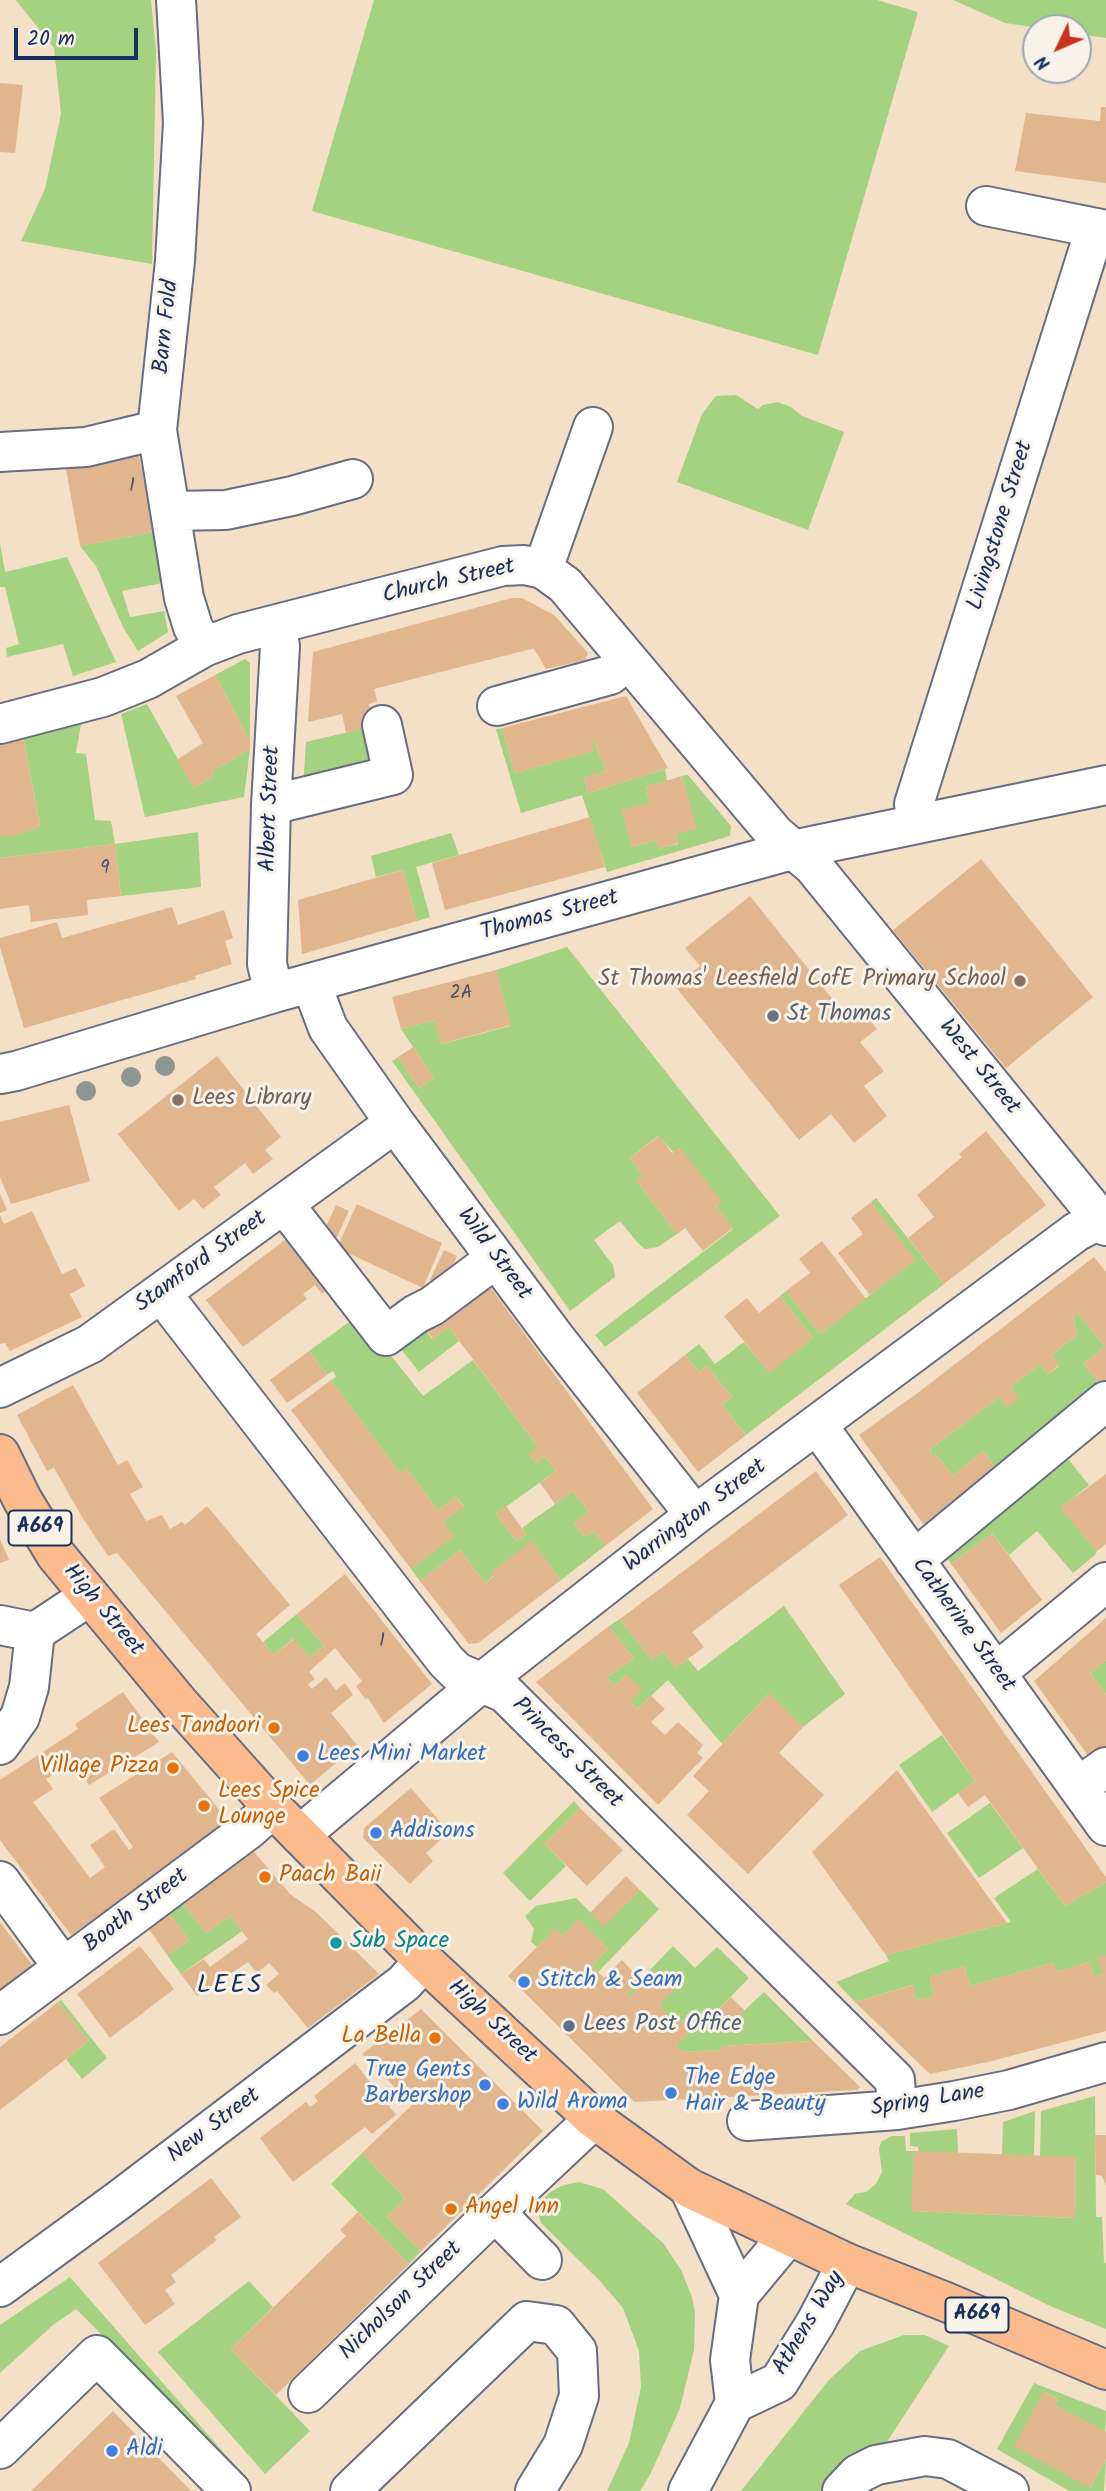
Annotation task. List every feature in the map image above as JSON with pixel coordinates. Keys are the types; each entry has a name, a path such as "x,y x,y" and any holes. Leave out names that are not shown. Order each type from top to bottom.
{"main road":[{"name":"High Street","path":"0,1454 22,1499 56,1555 88,1597 273,1808 424,1961 594,2119 689,2188 847,2263 1106,2370"}],"street":[{"name":"Barn Fold","path":"176,0 183,122 175,261 157,430 185,603 204,648"},
{"path":"986,206 1100,230"},
{"name":"Livingstone Street","path":"918,823 914,804 1100,230"},
{"path":"543,569 593,427"},
{"path":"0,452 86,447 157,430"},
{"path":"170,511 226,510 292,496 353,478"},
{"name":"Church Street","path":"0,724 103,697 148,679 204,648 238,634 503,566 523,565 543,569 565,585 766,825 792,850"},
{"name":"Albert Street","path":"274,993 267,964 271,805 280,646 275,625"},
{"path":"496,706 610,675 627,660"},
{"path":"271,805 393,775 383,725"},
{"name":"Thomas Street","path":"0,1074 16,1072 274,993 792,850 1106,785"},
{"name":"West Street","path":"792,850 813,866 1104,1220"},
{"name":"Wild Street","path":"311,983 328,1028 395,1123 495,1259 695,1515"},
{"name":"Stamford Street","path":"0,1388 90,1344 395,1123"},
{"path":"284,1205 386,1336 495,1259"},
{"name":"Warrington Street","path":"300,1835 481,1683 695,1515 1076,1232 1104,1220"},
{"name":"Princess Street","path":"162,1294 446,1661 457,1672 505,1693 895,2080 897,2110"},
{"path":"914,1560 1106,1401"},
{"name":"Catherine Street","path":"818,1426 996,1673 1092,1777 1106,1826"},
{"path":"996,1673 1106,1582"},
{"path":"0,1745 20,1717 29,1687 17,1628 88,1597"},
{"name":"Booth Street","path":"0,2015 248,1830 273,1808"},
{"path":"0,1881 63,1967"},
{"name":"New Street","path":"0,2287 404,1983 424,1961"},
{"name":"Spring Lane","path":"747,2121 897,2110 1009,2090 1106,2062"},
{"name":"Nicholson Street","path":"308,2393 594,2119"},
{"path":"689,2188 739,2295"},
{"path":"495,2212 542,2260"},
{"path":"688,2491 735,2403 730,2360 739,2295 788,2236"},
{"name":"Athens Way","path":"735,2403 779,2382 816,2322 847,2263"},
{"path":"350,2491 527,2321 556,2325 577,2351 578,2363 579,2396 563,2445 535,2491"},
{"path":"0,2449 97,2356 231,2491"},
{"path":"842,2491 858,2474 876,2465 925,2456 948,2459 1009,2491"}],"green space":[{"path":"16,0 151,0 156,50 152,264 21,241 45,189 61,114 54,48"},
{"path":"374,0 877,0 918,12 818,355 312,211"},
{"path":"953,0 1106,0 1106,38 1092,36 1092,14 1022,14 1022,26 1005,23"},
{"path":"736,395 758,409 763,405 778,402 791,407 802,416 844,432 808,530 677,482 702,414 716,396"},
{"path":"154,532 162,583 122,591 130,617 164,611 168,632 138,651 123,627 96,566 80,546"},
{"path":"0,543 5,572 67,557 116,662 73,676 63,644 7,657 6,648 19,644 5,587 0,587"},
{"path":"245,659 250,663 250,741 215,675"},
{"path":"147,704 194,788 214,776 211,772 250,749 244,797 145,817 121,714"},
{"path":"81,724 76,753 86,754 95,820 111,821 115,844 0,858 0,836 14,836 40,826 23,737"},
{"path":"374,726 384,769 303,788 306,742"},
{"path":"502,728 515,773 593,751 593,739 606,771 584,778 588,793 665,769 667,781 646,787 650,803 622,811 632,847 656,840 659,848 678,844 676,834 696,828 682,776 688,775 731,826 730,836 607,872 582,795 521,813 496,729"},
{"path":"198,832 201,887 121,896 115,844"},
{"path":"451,833 459,855 416,867 430,917 417,921 403,870 376,877 371,856"},
{"path":"567,947 780,1216 605,1347 595,1335 733,1229 716,1206 721,1202 658,1136 630,1158 643,1175 636,1180 677,1234 658,1247 645,1249 620,1221 594,1240 613,1265 615,1277 570,1311 392,1061 398,1057 419,1088 434,1078 401,1029 435,1020 442,1044 510,1026 496,970"},
{"path":"876,1198 944,1284 746,1435 722,1405 732,1397 707,1366 699,1372 685,1355 699,1344 715,1364 744,1342 769,1372 813,1338 780,1296 786,1291 820,1334 915,1260 871,1202"},
{"path":"1078,1313 1105,1347 1083,1364 1104,1388 1001,1474 983,1451 953,1476 929,1450 999,1397 1007,1407 1011,1387 1040,1364 1048,1374 1059,1366 1052,1355 1077,1335 1073,1317"},
{"path":"359,1315 423,1396 473,1360 538,1447 529,1455 536,1463 544,1456 556,1471 496,1514 516,1541 526,1534 522,1528 573,1491 589,1512 574,1523 584,1537 594,1531 605,1546 561,1580 532,1542 485,1583 460,1550 420,1581 411,1569 453,1536 443,1522 464,1506 456,1497 438,1510 406,1468 400,1473 331,1380 336,1377 333,1371 327,1375 309,1351"},
{"path":"419,1320 432,1339 449,1327 459,1341 419,1372 393,1339"},
{"path":"1061,1450 1089,1485 1061,1508 1097,1551 1095,1555 1073,1573 1037,1531 1009,1555 992,1533 951,1564 942,1551"},
{"path":"784,1606 845,1694 803,1727 768,1694 722,1744 668,1680 637,1709 630,1702 626,1675 615,1686 606,1677 634,1659 609,1626 620,1619 652,1660 664,1652 676,1668 688,1659 698,1671"},
{"path":"297,1614 324,1646 309,1657 293,1639 274,1655 263,1642"},
{"path":"1106,1660 1106,1694 1090,1673"},
{"path":"942,1735 975,1781 932,1812 899,1765"},
{"path":"574,1801 580,1808 545,1844 566,1866 530,1901 503,1873"},
{"path":"990,1803 1023,1848 979,1878 947,1833"},
{"path":"1038,1869 1065,1906 1106,1882 1106,1955 1103,1974 1095,1977 1089,1962 1057,1972 1053,1963 970,1986 964,1966 930,1977 934,1996 917,2000 912,1985 855,2002 836,1982 889,1961 886,1955 1011,1922 994,1898"},
{"path":"640,1890 659,1909 598,1972 592,1966 608,1949 579,1920 563,1936 556,1929 537,1947 531,1942 534,1929 525,1916 536,1906 576,1898 604,1926"},
{"path":"183,1904 206,1933 230,1916 242,1931 181,1974 167,1955 189,1940 169,1913"},
{"path":"673,1946 695,1968 717,1947 749,1978 707,2021 719,2034 764,1992 813,2041 722,2046 721,2050 683,2052 676,2045 703,2020 693,2011 681,2023 677,2019 663,2033 655,2025 666,2013 659,2005 655,1971 629,1998 626,1995"},
{"path":"61,2000 107,2058 82,2079 66,2059 89,2041 58,2002"},
{"path":"1095,2096 1096,2217 1102,2217 1106,2263 1106,2329 1048,2305 846,2204 855,2194 866,2192 876,2184 882,2172 879,2149 881,2142 891,2136 905,2136 906,2151 914,2151 912,2211 1075,2218 1076,2158 1040,2156 1041,2111"},
{"path":"1035,2111 1034,2156 1002,2155 1003,2122"},
{"path":"957,2129 958,2153 919,2152 918,2147 910,2146 910,2133"},
{"path":"362,2153 405,2198 387,2217 421,2251 409,2264 331,2184"},
{"path":"579,2182 603,2189 663,2243 681,2270 692,2297 695,2313 694,2350 680,2408 640,2491 607,2491 629,2443 641,2387 639,2351 623,2308 600,2281 541,2223 538,2212 549,2193 561,2186"},
{"path":"70,2277 253,2486 76,2309 53,2325 0,2373 0,2325"},
{"path":"249,2281 273,2307 231,2349 310,2431 265,2474 158,2352"},
{"path":"904,2335 925,2335 949,2346 887,2442 847,2458 832,2472 820,2491 741,2491 828,2381 860,2351"},
{"path":"1034,2383 1106,2411 1105,2432 1055,2405 1058,2399 1044,2391 1090,2488 1106,2459 1104,2491 1069,2491 997,2449"}],"building":[{"path":"0,83 23,85 15,153 0,152"},
{"path":"1101,107 1106,107 1106,183 1015,171 1026,113 1100,121"},
{"path":"138,450 154,532 80,546 65,464"},
{"path":"512,598 522,598 554,615 588,653 585,660 546,669 534,649 527,650 374,689 377,701 369,704 374,726 346,733 342,714 308,722 313,652"},
{"path":"215,675 250,741 250,749 211,772 214,776 194,788 177,760 203,743 176,696"},
{"path":"626,696 668,768 588,793 584,778 606,771 593,739 594,751 515,773 502,728"},
{"path":"23,737 40,827 14,836 0,836 0,742"},
{"path":"682,776 697,828 676,834 678,843 659,849 656,840 632,847 621,810 650,803 646,787"},
{"path":"590,817 605,867 445,910 432,863"},
{"path":"115,844 121,896 87,900 88,915 31,922 29,905 0,909 0,858"},
{"path":"981,859 1093,997 1006,1068 893,930"},
{"path":"403,870 417,921 302,954 298,900"},
{"name":"St Thomas","path":"750,896 850,1021 863,1011 877,1029 860,1042 884,1071 864,1086 887,1116 854,1143 831,1114 799,1140 675,986 700,966 685,948"},
{"path":"172,907 178,925 224,910 233,938 225,941 232,964 195,976 196,979 24,1028 0,947 0,938 57,922 62,938"},
{"path":"496,970 511,1025 441,1044 435,1020 401,1029 392,997"},
{"path":"413,1047 434,1078 419,1088 398,1057"},
{"path":"217,1056 281,1137 265,1150 273,1159 253,1174 245,1163 214,1187 221,1195 203,1209 194,1199 179,1211 118,1134"},
{"path":"69,1105 90,1181 11,1204 0,1177 0,1122"},
{"path":"986,1131 1046,1205 944,1284 908,1238 934,1217 917,1195 962,1157 959,1154"},
{"path":"659,1136 672,1153 680,1147 722,1202 716,1206 733,1228 703,1251 685,1228 677,1234 636,1180 643,1175 630,1158"},
{"path":"0,1194 7,1210 0,1213"},
{"path":"871,1202 916,1260 870,1295 838,1253 863,1234 851,1218"},
{"path":"357,1204 442,1243 423,1288 337,1248"},
{"path":"336,1205 349,1211 335,1241 322,1235"},
{"path":"32,1211 62,1274 76,1268 85,1286 70,1294 82,1317 10,1351 5,1343 0,1344 0,1215 4,1224"},
{"path":"294,1233 335,1285 322,1294 315,1285 303,1294 307,1299 243,1347 206,1300"},
{"path":"822,1241 866,1299 820,1334 786,1291 810,1273 799,1259"},
{"path":"444,1250 457,1256 443,1286 430,1280"},
{"path":"1094,1257 1106,1272 1106,1387 1104,1388 1083,1364 1105,1347 1078,1313 1073,1317 1077,1335 1052,1355 1059,1365 1048,1374 1040,1364 1011,1387 1019,1398 1007,1407 999,1397 929,1450 953,1476 983,1451 1001,1474 932,1536 859,1435"},
{"path":"485,1280 653,1509 605,1546 594,1531 584,1537 574,1523 589,1512 573,1491 555,1504 540,1483 556,1471 544,1456 536,1463 528,1454 538,1447 449,1327 433,1339 423,1325"},
{"path":"780,1296 813,1338 769,1373 724,1316 747,1298 759,1313"},
{"path":"309,1351 327,1375 287,1403 270,1380"},
{"path":"685,1355 699,1372 707,1366 732,1397 722,1405 746,1435 698,1472 637,1393"},
{"path":"331,1380 400,1473 406,1468 438,1510 456,1497 464,1507 443,1522 454,1536 411,1569 291,1410"},
{"path":"73,1385 118,1465 127,1460 143,1487 130,1494 146,1521 162,1515 170,1529 182,1522 185,1525 207,1506 290,1605 256,1634 274,1655 294,1639 309,1657 324,1646 297,1614 345,1574 432,1684 384,1723 368,1698 366,1700 356,1686 362,1681 335,1648 309,1672 315,1679 308,1684 312,1689 326,1677 336,1690 345,1683 353,1695 331,1713 357,1745 310,1785 117,1553 108,1556 54,1468 47,1471 17,1415"},
{"path":"816,1471 848,1515 692,1632 704,1647 676,1668 664,1652 652,1660 620,1619"},
{"path":"1106,1474 1106,1544 1097,1551 1060,1508"},
{"path":"506,1506 526,1534 516,1541 496,1514"},
{"path":"992,1533 1042,1600 1001,1633 951,1564"},
{"path":"0,1539 9,1560 0,1563"},
{"path":"532,1541 561,1580 478,1643 469,1644 420,1581 460,1550 485,1583 494,1576 491,1572"},
{"path":"880,1557 1106,1877 1106,1882 1065,1906 985,1795 968,1807 958,1793 975,1781 839,1585"},
{"path":"1106,1618 1106,1660 1090,1673 1106,1694 1106,1753 1094,1764 1034,1681"},
{"path":"609,1626 634,1659 606,1677 615,1686 627,1674 642,1690 630,1702 637,1709 651,1696 665,1709 651,1722 665,1735 678,1722 703,1745 697,1753 703,1758 658,1805 536,1682"},
{"path":"123,1692 159,1742 89,1785 73,1762 46,1779 53,1789 33,1802 90,1878 105,1867 90,1845 114,1829 129,1850 133,1847 99,1798 172,1752 231,1824 71,1935 0,1840 0,1780 78,1729 75,1724"},
{"path":"769,1693 803,1727 779,1753 824,1795 748,1874 687,1815 709,1791 693,1776"},
{"path":"897,1770 1007,1923 886,1955 812,1852"},
{"path":"411,1788 449,1832 426,1853 433,1861 410,1884 363,1838 364,1828"},
{"path":"580,1808 623,1850 587,1886 545,1844"},
{"path":"254,1852 290,1894 316,1912 379,1974 308,2028 277,1991 274,1993 266,1985 279,1974 269,1963 257,1973 248,1962 197,1996 181,1974 204,1959 210,1967 248,1939 230,1916 206,1933 183,1904"},
{"path":"626,1876 640,1890 604,1927 590,1913"},
{"path":"169,1913 189,1940 167,1955 148,1928"},
{"path":"579,1919 608,1949 592,1966 604,1978 622,1960 641,1980 626,1995 629,1998 655,1971 674,1990 659,2005 667,2013 655,2025 663,2033 677,2018 681,2023 693,2011 703,2020 676,2045 683,2052 721,2050 721,2046 813,2041 860,2087 857,2090 634,2102 508,1976 556,1928 563,1936"},
{"path":"0,1922 33,1966 0,1992"},
{"path":"140,1946 174,1989 110,2038 77,1994"},
{"path":"1106,1955 1106,2031 988,2062 930,2074 855,2002 913,1985 917,2000 934,1996 930,1977 964,1966 970,1986 1053,1963 1057,1972 1089,1962 1095,1977 1103,1974 1097,1958"},
{"path":"731,1997 745,2011 719,2034 707,2021"},
{"path":"58,2002 89,2041 0,2110 0,2047"},
{"path":"421,2009 543,2131 421,2251 387,2217 405,2198 362,2153 412,2105 362,2054"},
{"path":"355,2063 396,2115 372,2134 365,2127 293,2182 260,2138 306,2102 310,2107 318,2101 314,2096"},
{"path":"1095,2135 1106,2135 1106,2185 1102,2176 1096,2175"},
{"path":"914,2151 1076,2157 1075,2218 911,2211"},
{"path":"211,2178 241,2217 214,2237 217,2240 171,2275 176,2282 165,2290 175,2304 145,2325 98,2263"},
{"path":"358,2212 409,2264 276,2395 231,2349 346,2236 340,2230"},
{"path":"1044,2391 1058,2399 1055,2405 1106,2432 1106,2459 1090,2488 1014,2446"},
{"name":"Aldi","path":"113,2411 191,2491 31,2491"}],"place":[{"name":"St Thomas' Leesfield CofE Primary School","path":"1020,981"},
{"name":"St Thomas","path":"773,1016"},
{"name":"Lees Library","path":"178,1100"},
{"name":"Lees Tandoori","path":"274,1728"},
{"name":"Lees Mini Market","path":"303,1756"},
{"name":"Village Pizza","path":"173,1768"},
{"name":"Lees Spice Lounge","path":"204,1806"},
{"name":"Addisons","path":"376,1833"},
{"name":"Paach Baii","path":"265,1877"},
{"name":"Sub Space","path":"336,1943"},
{"name":"Stitch & Seam","path":"524,1982"},
{"name":"Lees Post Office","path":"569,2026"},
{"name":"La Bella","path":"435,2038"},
{"name":"True Gents Barbershop","path":"485,2085"},
{"name":"The Edge Hair & Beauty","path":"671,2093"},
{"name":"Wild Aroma","path":"503,2104"},
{"name":"Angel Inn","path":"451,2209"},
{"name":"Aldi","path":"112,2451"}],"district":[{"name":"LEES","path":"230,1988"}]}
